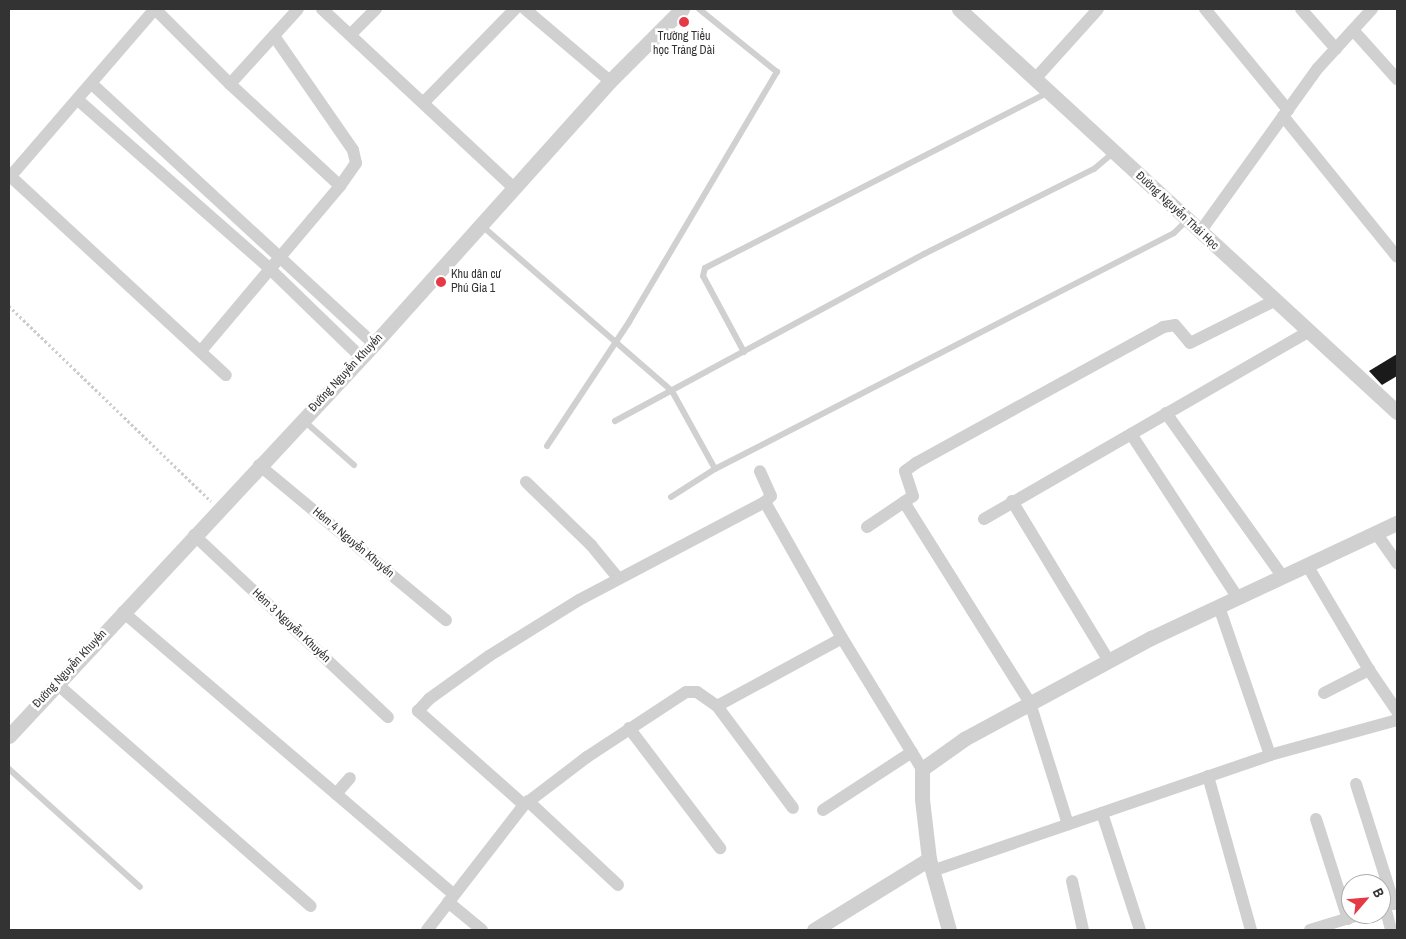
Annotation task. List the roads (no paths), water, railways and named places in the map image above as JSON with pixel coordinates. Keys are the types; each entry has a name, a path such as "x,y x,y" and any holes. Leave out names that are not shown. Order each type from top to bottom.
{"street":[{"path":"226,375 9,177 92,84 155,9 230,84 340,186"},
{"path":"230,84 298,9"},
{"path":"322,9 424,102 513,187"},
{"path":"350,35 376,9"},
{"path":"424,102 515,9"},
{"path":"524,9 610,81"},
{"name":"Đường Nguyễn Khuyến","path":"9,736 122,612 374,344 610,81 682,9"},
{"name":"Đường Nguyễn Thái Học","path":"959,9 1274,301 1395,407"},
{"path":"1035,79 1098,9"},
{"path":"1205,9 1397,257"},
{"path":"1301,9 1336,49"},
{"path":"1200,232 1285,113 1353,30 1365,11"},
{"path":"1353,30 1397,79"},
{"path":"200,351 340,186 356,163 353,150 274,36"},
{"path":"92,84 281,256 374,344"},
{"path":"78,100 269,268 361,357"},
{"path":"867,527 914,494 904,478 908,467 1163,327 1175,326 1186,341 1196,341 1274,301"},
{"path":"984,519 1012,501 1308,332"},
{"path":"1166,413 1282,578"},
{"path":"1131,434 1238,598"},
{"name":"Hẻm 4 Nguyễn Khuyến","path":"260,465 446,620"},
{"path":"618,886 526,803 418,711 429,699 489,656 618,578 765,502 771,496 760,471"},
{"path":"526,482 591,545 618,578"},
{"path":"1012,501 1109,661"},
{"path":"765,502 842,638 922,769 922,799 931,865 948,930"},
{"path":"904,502 1030,703 1068,824"},
{"path":"922,769 964,739 1109,661 1397,523"},
{"path":"1376,533 1397,563"},
{"name":"Hẻm 3 Nguyễn Khuyến","path":"194,535 388,717"},
{"path":"1307,565 1369,670 1397,711"},
{"path":"1219,607 1270,755"},
{"path":"122,612 336,794 451,899 482,930"},
{"path":"717,706 842,638"},
{"path":"1324,693 1369,670"},
{"path":"57,684 310,906"},
{"path":"427,930 526,803 630,728 686,692 697,692 717,706 793,808"},
{"path":"814,930 931,865 1102,813 1270,755 1397,720"},
{"path":"630,728 720,848"},
{"path":"823,810 912,752"},
{"path":"1208,776 1250,930"},
{"path":"336,794 350,778"},
{"path":"1356,784 1380,874"},
{"path":"1102,813 1140,930"},
{"path":"1316,820 1341,897"},
{"path":"1072,882 1083,930"},
{"path":"1310,930 1341,921"}],"lane":[{"path":"547,446 616,340 777,72 699,9"},
{"path":"744,352 703,276 705,268 1049,92"},
{"path":"615,421 924,254 1094,169 1114,152"},
{"path":"671,497 715,469 1174,233 1187,220"},
{"path":"482,224 672,390 715,469"},
{"path":"303,420 354,465"},
{"path":"9,769 140,887"}],"place":[{"name":"Trường Tiểu học Trảng Dài","path":"684,22"},
{"name":"Khu dân cư Phú Gia 1","path":"441,282"}]}
